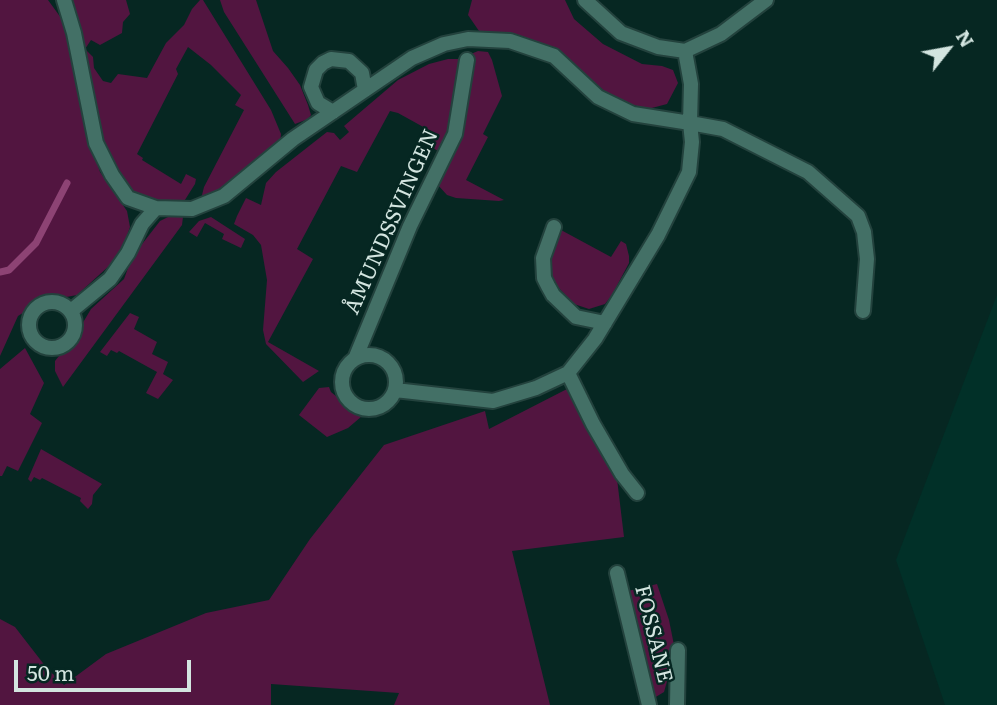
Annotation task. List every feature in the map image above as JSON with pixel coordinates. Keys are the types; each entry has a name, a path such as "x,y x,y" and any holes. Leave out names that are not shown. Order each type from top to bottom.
{"street":[{"path":"64,0 74,33 96,144 111,175 128,198 156,208 191,209 224,196 293,139 412,58 444,44 468,39 510,41 554,56 598,97 633,114 723,129 808,172 858,216 867,259 863,311"},
{"path":"585,0 621,33 658,47 685,51 721,34 766,0"},
{"path":"355,359 373,356 389,364 396,381 395,390 493,401 536,388 568,373 605,323 658,235 689,172 692,142 691,84 685,51"},
{"path":"333,112 318,103 311,87 316,70 323,64 331,60 349,61 362,73 365,90"},
{"name":"ÅMUNDSSVINGEN","path":"395,390 385,404 378,408 360,409 347,399 341,382 346,368 355,359 410,226 455,134 467,60"},
{"path":"71,311 110,279 128,253 142,224 156,208"},
{"path":"554,227 543,258 544,278 548,286 558,301 576,317 605,323"},
{"path":"568,373 604,443 636,493"},
{"name":"FOSSANE","path":"617,573 649,705"},
{"name":"FOSSANE","path":"677,705 678,650"}],"shaded area":[{"path":"0,0 48,0 64,22 84,121 100,172 127,211 130,227 120,256 77,295 40,302 18,316 0,356"},
{"path":"71,0 126,0 130,14 123,22 122,33 100,45 91,40 85,49 93,57 94,68 103,81 111,83 118,74 147,78 166,43 184,25 192,9 203,0 271,110 281,134 280,144 214,194 201,199 204,187 244,110 235,105 241,95 188,47 176,69 178,74 137,154 142,160 181,184 186,174 196,179 195,184 183,203 167,204 146,199 133,191 120,178 103,142 93,104 80,26"},
{"path":"220,0 256,0 273,51 300,85 311,115 308,119 295,124 224,12"},
{"path":"472,0 565,0 574,19 603,44 642,64 673,70 678,83 667,104 648,109 615,100 561,54 543,44 519,35 479,31 468,15"},
{"path":"478,51 488,52 502,96 483,134 488,137 466,180 504,200 499,201 456,198 447,195 437,184 462,133 471,54"},
{"path":"460,59 447,141 441,153 430,146 436,134 390,111 357,172 341,166 297,249 313,259 268,342 319,371 303,382 266,344 263,330 267,280 261,245 253,235 234,224 237,216 246,198 261,205 266,183 327,132 334,133 340,140 349,132 344,126 398,80 429,64"},
{"path":"168,217 183,217 182,225 63,387 55,371 55,361 75,336 91,309 124,279 132,257 160,221"},
{"path":"211,217 245,239 241,248 222,239 224,234 205,223 197,237 189,232 199,221"},
{"path":"561,230 611,257 621,241 626,244 629,263 605,304 589,309 574,304 554,283 550,275 551,257"},
{"path":"997,295 997,705 945,705 896,560"},
{"path":"130,313 139,317 134,329 157,342 152,354 168,362 163,374 173,380 158,399 146,393 157,372 119,351 117,353 111,350 107,356 100,352"},
{"path":"25,348 44,383 30,414 42,423 18,471 7,466 0,476 0,369"},
{"path":"329,387 331,392 348,406 368,411 348,428 327,437 299,415 319,388"},
{"path":"567,389 615,462 624,537 512,551 550,705 394,705 399,693 271,684 271,705 0,705 0,619 15,627 46,667 64,685 106,654 206,613 269,600 310,539 384,445 485,411 489,429"},
{"path":"41,449 102,484 93,495 88,509 80,501 81,498 42,478 40,480 34,477 31,482 28,479"},
{"path":"657,584 669,620 674,657 664,692 654,698 628,591"}],"waterway":[{"path":"0,272 9,270 36,243 67,183"}]}
